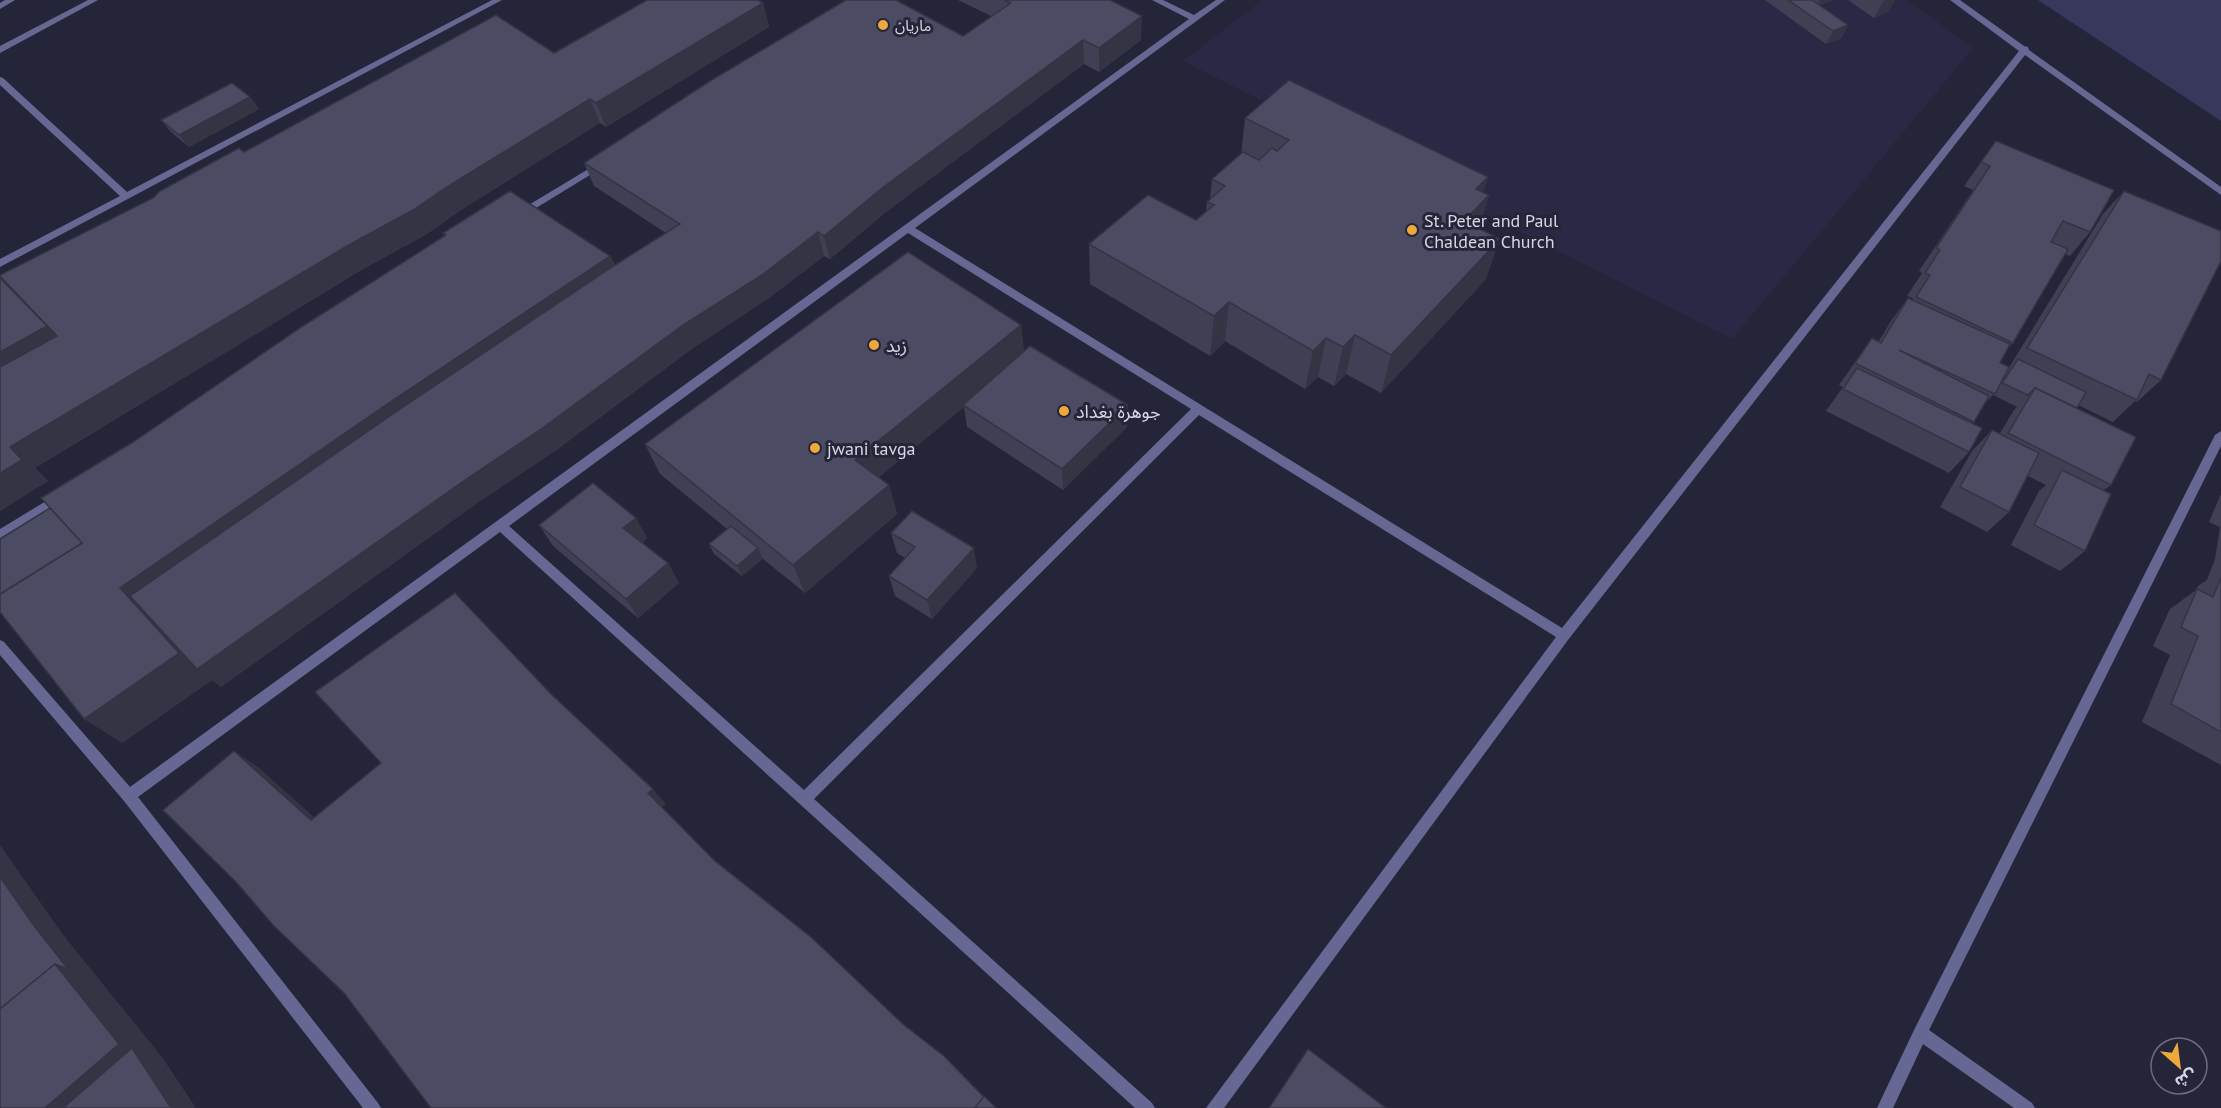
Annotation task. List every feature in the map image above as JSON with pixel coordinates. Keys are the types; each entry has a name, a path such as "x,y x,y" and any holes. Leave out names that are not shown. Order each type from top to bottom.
{"street":[{"path":"0,6 11,0"},
{"path":"0,51 94,0"},
{"path":"0,263 498,0"},
{"path":"1156,0 1195,19"},
{"path":"129,796 1221,0"},
{"path":"1954,0 2221,192"},
{"path":"1214,1108 1564,636 2025,49"},
{"path":"0,80 126,196"},
{"path":"510,220 612,157"},
{"path":"908,228 1564,636"},
{"path":"804,799 1199,408"},
{"path":"1885,1108 1920,1033 2221,435"},
{"path":"0,535 71,491"},
{"path":"500,525 1147,1108"},
{"path":"0,646 129,796 373,1108"},
{"path":"1920,1033 2027,1108"}],"shaded area":[{"path":"1263,0 1907,0 1973,48 1732,339 1183,61"},
{"path":"2038,0 2221,0 2221,121"}],"building":[{"path":"647,0 758,0 763,3 596,103 590,99 413,210 347,246 10,447 22,460 0,473 0,367 57,336 0,275 153,198 160,191 239,148 244,152 496,15 554,53"},
{"path":"846,0 896,0 963,36 1011,3 1004,0 1110,0 1142,16 1099,48 1083,40 882,188 824,236 818,232 762,275 683,325 541,429 197,669 130,596 400,409 680,224 584,163 710,81"},
{"path":"1788,0 1812,0 1848,25 1833,31"},
{"path":"1289,80 1488,177 1476,189 1489,195 1471,214 1479,218 1472,225 1500,239 1391,355 1355,335 1343,347 1326,338 1313,351 1229,302 1214,316 1089,244 1148,195 1196,220 1214,205 1207,202 1225,186 1212,179 1243,152 1259,160 1272,148 1277,151 1289,140 1245,118"},
{"path":"232,83 250,97 179,135 161,120"},
{"path":"1996,141 2114,190 2090,232 2063,221 2051,242 2068,249 2013,343 1916,297 1930,275 1925,273 1940,250 1936,248 1990,166 1981,162"},
{"path":"510,191 610,256 393,400 120,588 179,653 84,719 0,612 0,594 82,543 41,498 133,442 303,326 446,235 443,233"},
{"path":"2124,191 2221,231 2221,261 2161,380 2149,374 2137,400 2027,348"},
{"path":"908,252 1021,325 855,460 889,485 793,565 645,444"},
{"path":"0,278 47,326 0,352"},
{"path":"1908,298 2010,344 2000,363 2009,367 1995,394 1899,350 1989,396 1974,422 1855,363 1872,338 1881,343"},
{"path":"1030,346 1128,405 1062,469 963,405"},
{"path":"2018,359 2086,392 2077,408 2035,388 2028,395 2002,383"},
{"path":"1857,368 1982,428 1969,452 1843,389"},
{"path":"2035,388 2136,437 2111,485 2008,433"},
{"path":"1992,430 2039,453 2009,512 1960,487"},
{"path":"2062,470 2111,494 2085,551 2034,525"},
{"path":"593,483 636,518 623,528 668,563 626,599 539,525"},
{"path":"50,508 82,543 0,594 0,539"},
{"path":"912,511 974,548 927,600 889,576 915,547 891,533"},
{"path":"731,526 758,548 737,566 709,544"},
{"path":"2221,577 2221,732 2171,704 2198,636 2181,627 2197,589 2213,597"},
{"path":"455,593 552,695 653,789 648,793 715,861 811,937 904,1025 944,1056 984,1097 975,1108 431,1108 344,993 274,926 236,882 163,810 234,751 311,820 381,763 315,692"},
{"path":"0,877 68,969 55,964 0,1009"},
{"path":"55,964 119,1044 45,1108 0,1108 0,1009"},
{"path":"132,1048 171,1108 63,1108"},
{"path":"1308,1049 1386,1108 1269,1108"},
{"path":"984,1096 996,1108 975,1108"}],"place":[{"name":"ماريان","path":"883,25"},
{"name":"St. Peter and Paul Chaldean Church","path":"1412,230"},
{"name":"زيد","path":"874,345"},
{"name":"جوهرة بغداد","path":"1064,411"},
{"name":"jwani tavga","path":"815,448"}]}
